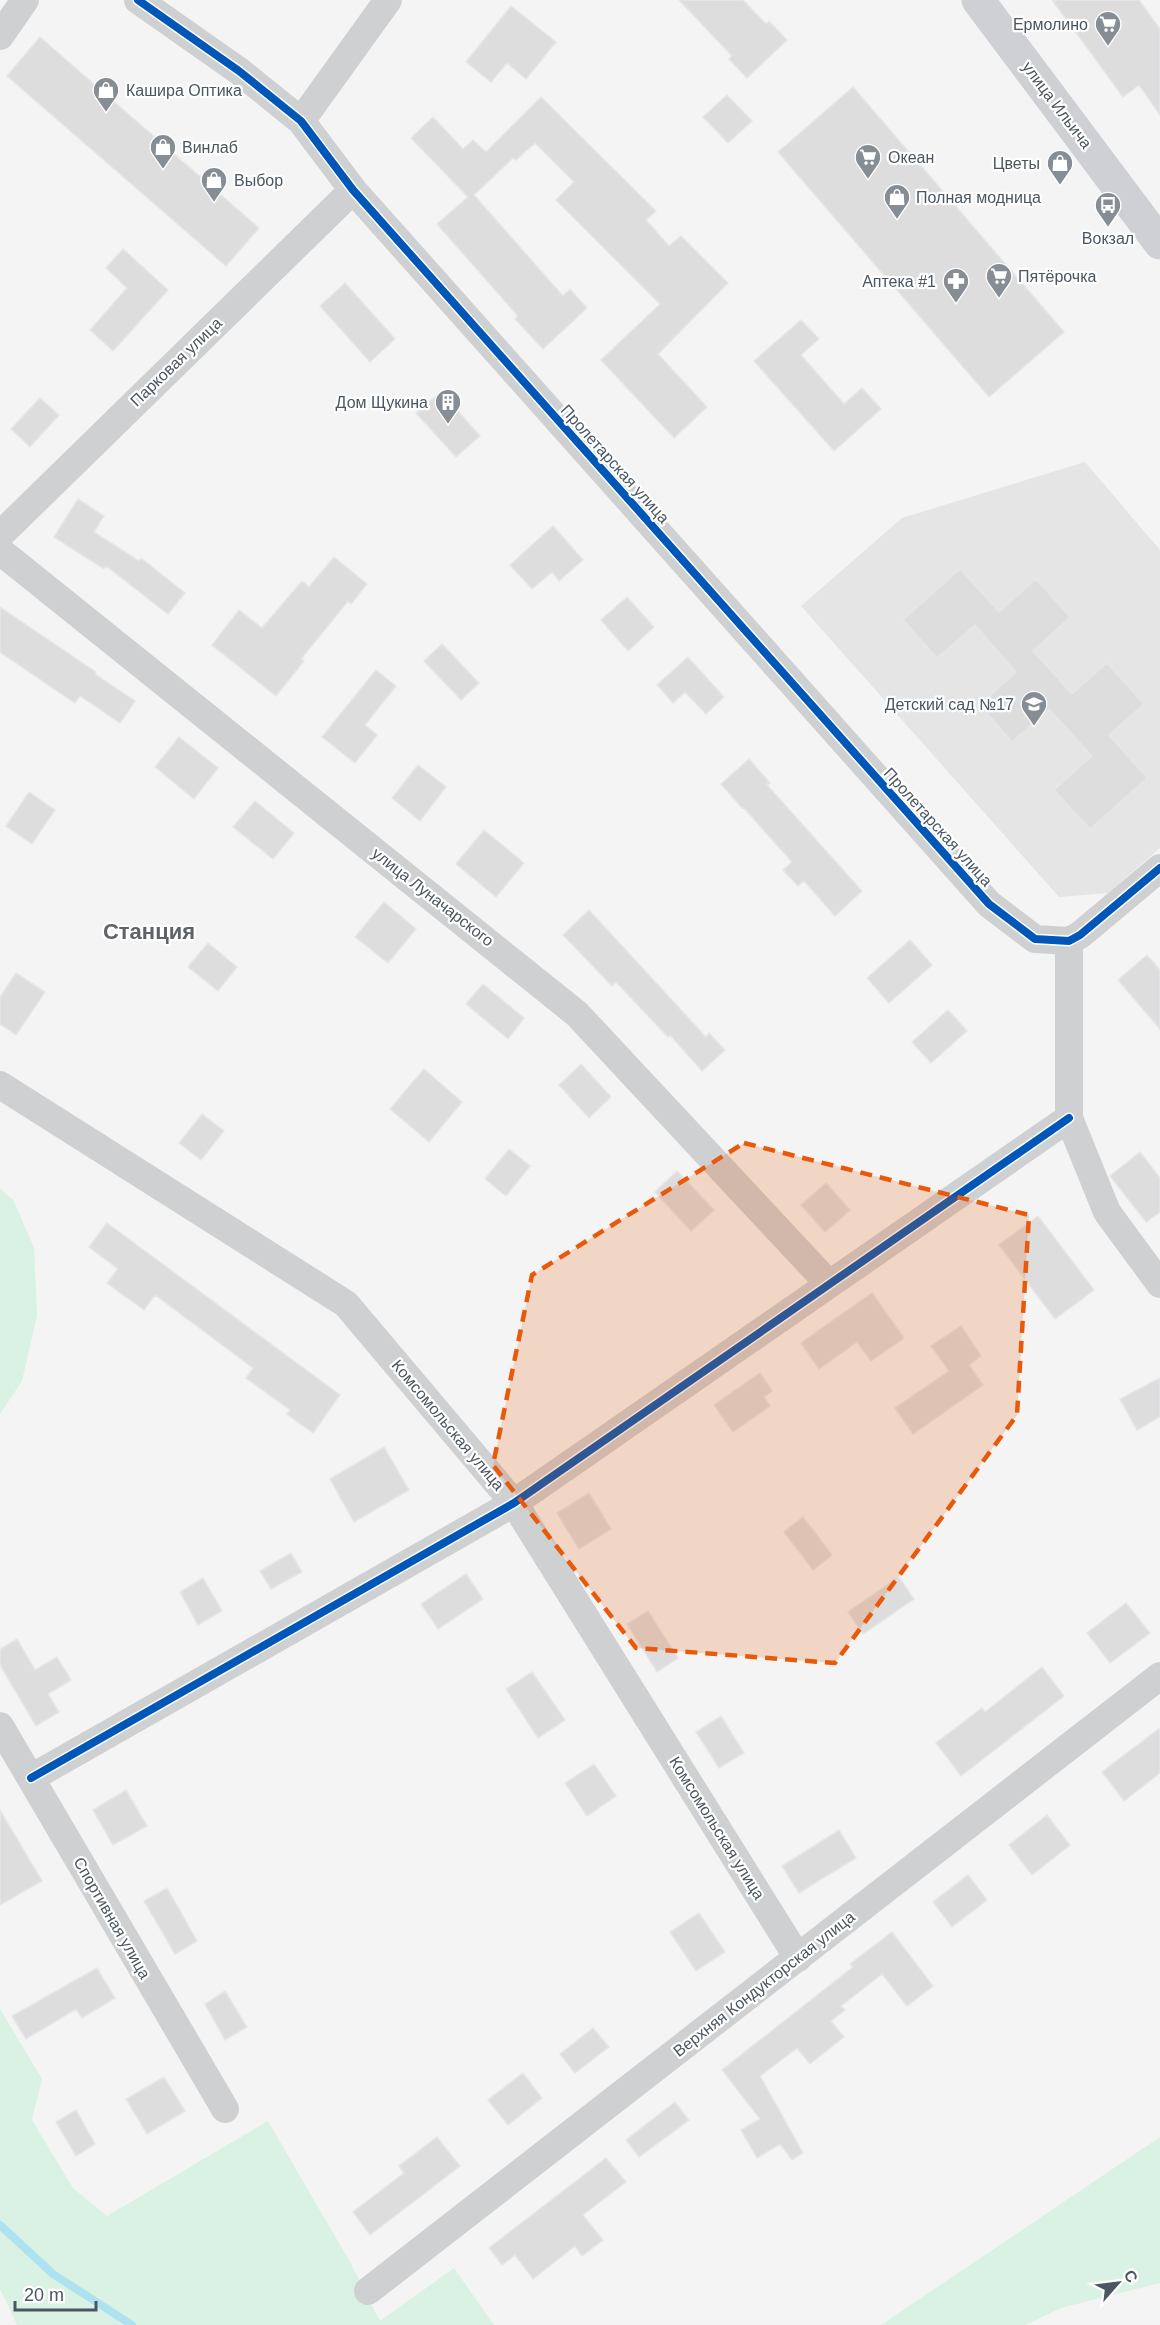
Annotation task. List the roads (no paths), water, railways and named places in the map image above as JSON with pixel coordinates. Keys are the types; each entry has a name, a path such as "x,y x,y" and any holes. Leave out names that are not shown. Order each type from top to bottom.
{"main road":[{"name":"улица Ильича","path":"978,0 1160,243"}],"street":[{"path":"0,36 25,0"},
{"name":"Пролетарская улица","path":"138,0 239,71 301,121 353,189 989,904 1035,939 1069,940"},
{"path":"301,121 388,0"},
{"name":"Парковая улица","path":"0,535 353,189"},
{"name":"улица Луначарского","path":"0,551 577,1014 829,1284"},
{"path":"1160,868 1080,936 1069,940 1069,1118 1107,1212 1160,1284"},
{"name":"Комсомольская улица","path":"0,1085 346,1304 514,1503 798,1958"},
{"path":"31,1778 514,1503 1069,1118"},
{"name":"Верхняя Кондукторская улица","path":"368,2291 1160,1676"},
{"name":"Спортивная улица","path":"0,1726 225,2109"}],"waterway":[{"path":"0,2225 53,2274 132,2325"}],"place":[{"name":"Ермолино","path":"1108,47"},
{"name":"Кашира Оптика","path":"106,113"},
{"name":"Винлаб","path":"163,170"},
{"name":"Океан","path":"868,180"},
{"name":"Цветы","path":"1060,186"},
{"name":"Выбор","path":"214,203"},
{"name":"Полная модница","path":"897,220"},
{"name":"Вокзал","path":"1108,228"},
{"name":"Пятёрочка","path":"999,299"},
{"name":"Аптека #1","path":"956,304"},
{"name":"Дом Щукина","path":"448,425"},
{"name":"Детский сад №17","path":"1034,727"}],"district":[{"name":"Станция","path":"149,931"}]}
